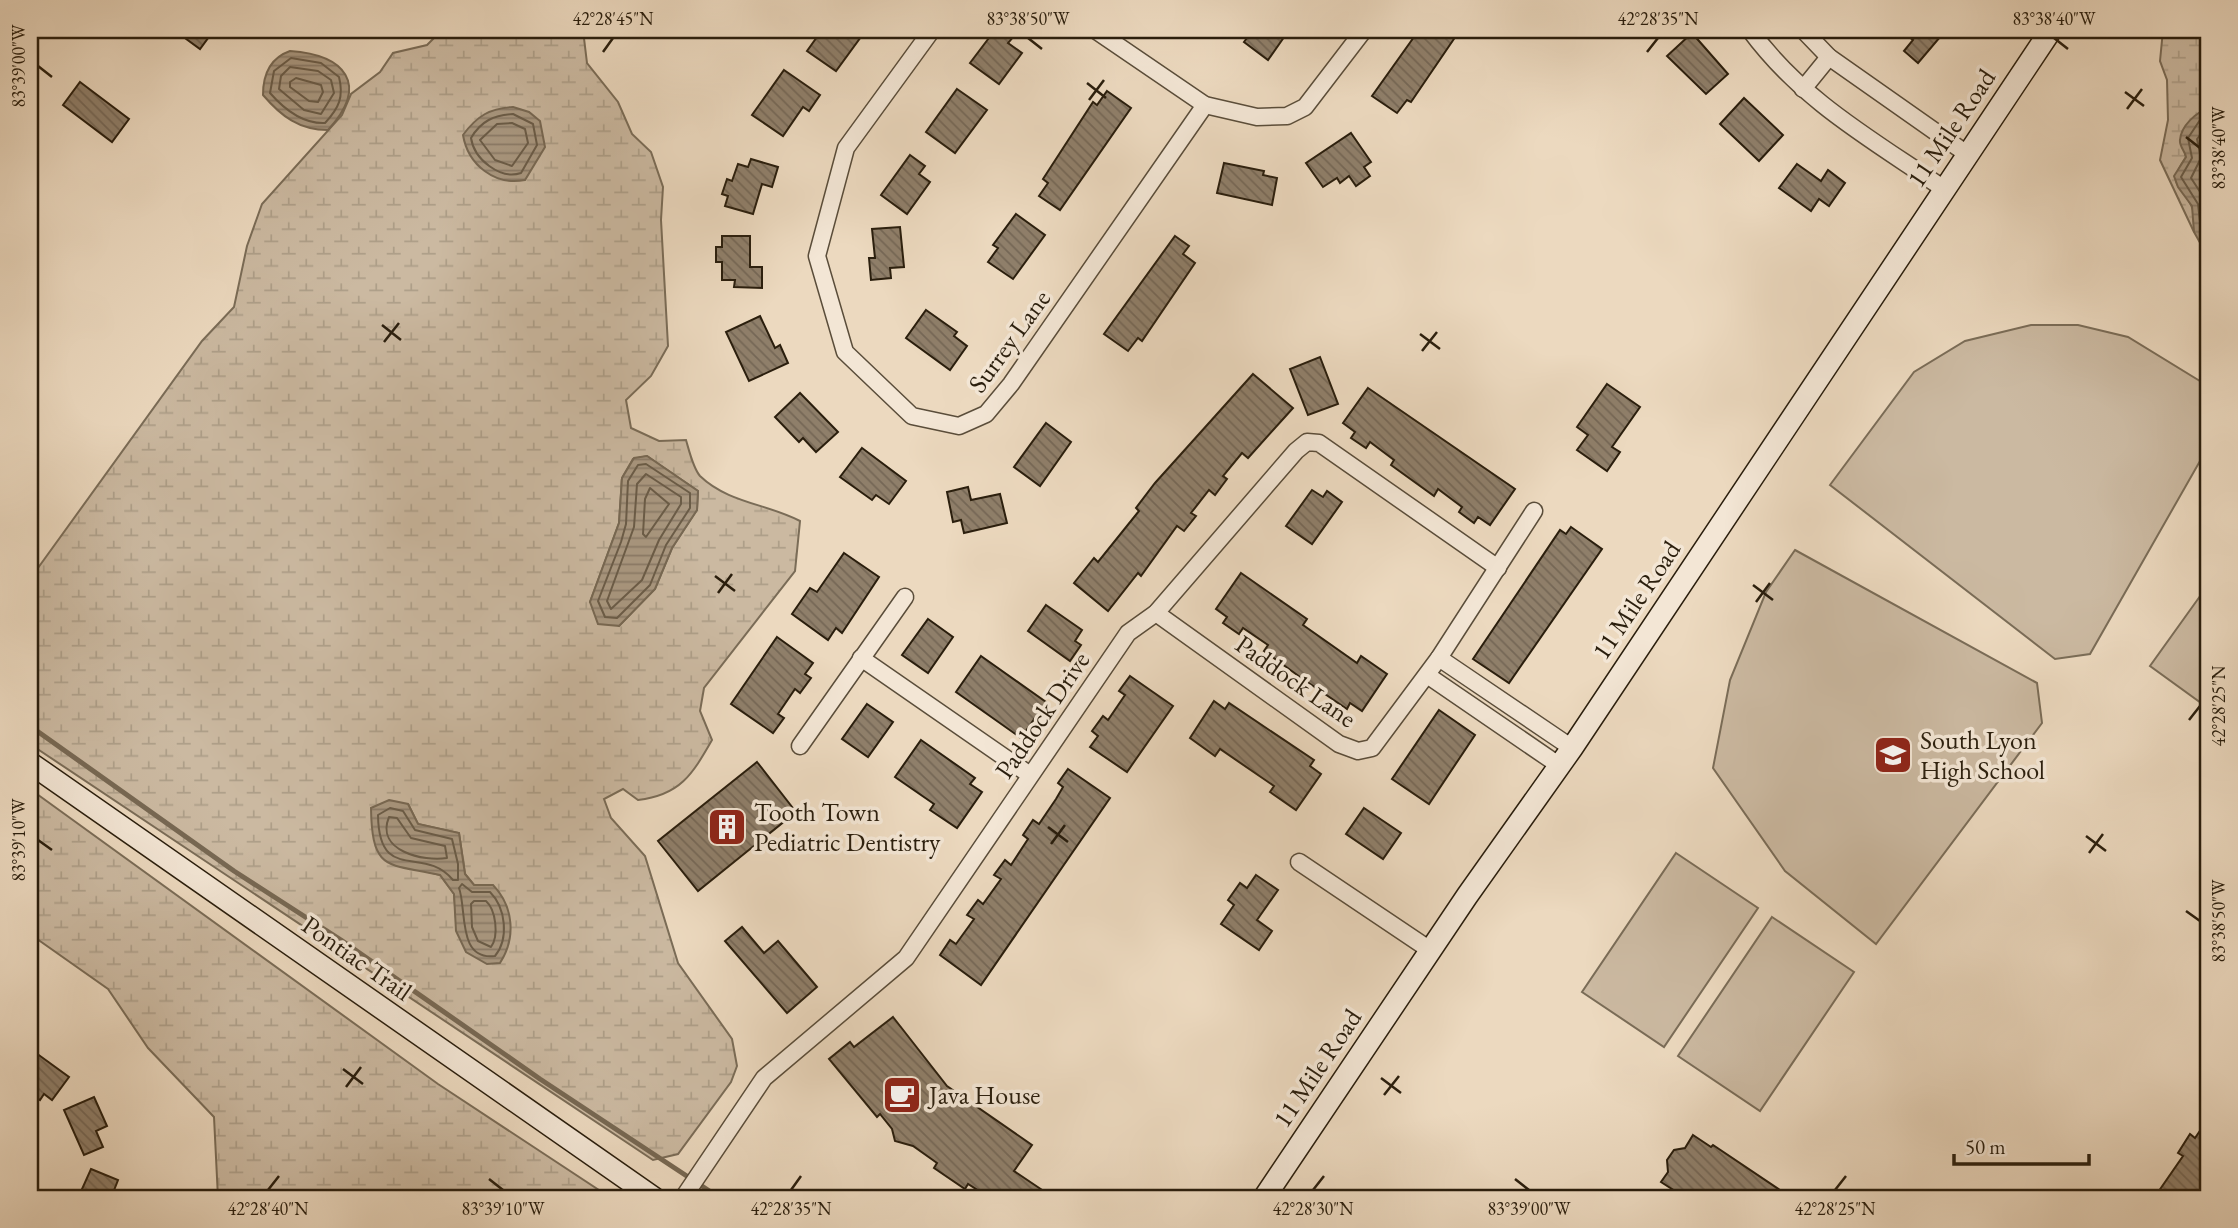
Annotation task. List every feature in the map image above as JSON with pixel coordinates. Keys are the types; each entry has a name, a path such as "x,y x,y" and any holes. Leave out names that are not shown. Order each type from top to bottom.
{"street":[{"name":"Surrey Lane","path":"932,30 846,148 817,256 845,352 912,416 959,426 986,414 1011,384 1205,104"},
{"path":"1095,30 1205,104 1257,117 1287,116 1305,107 1364,30"},
{"path":"1750,30 1803,89 1839,120 1944,189"},
{"path":"1803,30 1829,57 1967,154"},
{"name":"11 Mile Road","path":"1264,1198 1430,950 1560,766 2051,30"},
{"path":"1803,89 1829,57"},
{"name":"Paddock Drive","path":"682,1198 764,1078 906,958 1128,633 1156,613 1296,451 1307,442 1319,443 1498,568"},
{"name":"Paddock Lane","path":"1156,613 1339,744 1358,751 1372,748 1439,658 1534,511"},
{"path":"800,746 905,597"},
{"path":"1439,658 1572,748"},
{"path":"861,659 1030,775"},
{"path":"1427,675 1560,766"},
{"name":"Pontiac Trail","path":"30,763 654,1198"},
{"path":"1299,862 1430,950"}],"green space":[{"path":"442,30 583,30 587,63 618,102 632,134 651,152 663,187 661,220 668,346 651,376 626,400 631,428 659,441 686,440 698,473 711,485 736,498 800,521 795,571 704,688 700,711 712,740 691,773 675,788 652,797 638,800 623,789 604,799 611,818 645,856 678,963 732,1039 737,1066 731,1082 678,1154 653,1160 30,744 30,579 202,341 234,307 247,246 262,204 342,115 351,94 380,72 393,53 427,45","holes":["647,456 698,491 697,510 672,548 655,589 619,626 590,602 619,523 622,478 633,459","408,804 418,824 459,833 465,874 474,885 457,931 454,894 440,875 420,870"]},
{"path":"2163,30 2208,30 2208,109 2203,110 2181,136 2186,157 2176,175 2178,185 2194,212 2194,232 2160,160 2168,120 2167,80 2160,61"},
{"path":"2031,325 2078,325 2128,337 2208,386 2208,447 2090,654 2055,659 1830,485 1914,372 1965,341"},
{"path":"1795,550 2037,683 2042,723 1876,944 1785,871 1713,768 1730,680 1766,592"},
{"path":"2208,585 2208,708 2150,666"},
{"path":"30,789 438,1084 611,1198 218,1198 214,1117 148,1048 108,989 30,934"},
{"path":"1676,853 1758,908 1664,1047 1582,992"},
{"path":"1772,917 1854,972 1760,1111 1678,1056"}],"water":[{"path":"290,51 325,59 345,75 349,86 348,99 341,114 328,130 308,127 291,120 263,95 269,68 277,58"},
{"path":"513,107 529,112 540,121 545,147 525,180 514,181 494,176 477,164 463,135 485,114"},
{"path":"2208,109 2208,257 2194,232 2192,206 2178,187 2174,176 2186,157 2180,142 2183,130 2194,116"},
{"path":"647,456 698,491 697,510 672,548 655,589 619,626 598,624 590,602 619,523 622,478 634,458"},
{"path":"389,800 408,804 418,824 459,833 465,874 474,885 493,885 509,913 509,943 500,963 487,964 466,952 456,931 454,894 440,875 396,866 380,855 372,829 371,808"}],"building":[{"path":"174,30 214,30 200,49"},
{"path":"822,30 866,30 836,71 807,51"},
{"path":"995,30 1019,30 1008,43 1022,53 999,84 970,63"},
{"path":"1253,30 1289,30 1268,60 1244,42"},
{"path":"1419,30 1460,30 1411,102 1407,100 1397,113 1372,96"},
{"path":"1900,30 1946,30 1918,63 1904,51 1913,40"},
{"path":"1692,33 1728,74 1706,94 1667,56"},
{"path":"784,70 820,95 809,111 803,107 783,136 752,115"},
{"path":"80,82 129,119 112,142 63,105"},
{"path":"957,89 987,110 955,153 926,132"},
{"path":"1107,91 1131,108 1060,210 1039,196 1048,183 1043,179 1093,102 1097,105"},
{"path":"1744,98 1783,135 1759,161 1720,124"},
{"path":"1351,133 1371,162 1364,167 1370,176 1356,186 1349,176 1340,183 1337,178 1323,187 1306,163"},
{"path":"910,155 925,166 919,174 930,182 907,214 881,195"},
{"path":"751,159 778,167 772,187 762,184 753,214 725,206 728,196 722,194 727,179 732,181 738,164 748,167"},
{"path":"1224,163 1264,171 1263,175 1277,178 1272,205 1217,193"},
{"path":"1797,164 1821,181 1828,170 1845,183 1829,206 1819,199 1811,211 1779,188"},
{"path":"1016,214 1045,235 1013,279 988,262 998,248 993,245"},
{"path":"900,227 904,267 890,268 891,278 871,280 869,258 875,258 872,229"},
{"path":"722,236 750,236 750,267 762,267 762,288 734,287 735,280 722,280 722,262 716,262 716,247 722,247"},
{"path":"1175,236 1189,246 1183,254 1195,263 1142,341 1138,338 1128,351 1104,334"},
{"path":"926,310 957,332 954,336 967,346 950,370 906,338"},
{"path":"760,316 775,348 780,345 788,363 749,381 726,332"},
{"path":"1320,357 1338,404 1308,415 1290,369"},
{"path":"1253,374 1293,408 1248,458 1242,453 1223,476 1227,479 1215,495 1209,490 1191,513 1196,516 1184,531 1177,526 1141,576 1138,573 1108,611 1074,583 1094,558 1098,562 1139,511 1136,508 1155,483"},
{"path":"1607,384 1640,407 1612,447 1620,452 1607,471 1577,450 1588,435 1577,427"},
{"path":"1368,388 1515,489 1490,525 1478,517 1474,523 1459,512 1462,507 1438,489 1434,496 1391,465 1394,460 1370,442 1366,448 1351,438 1355,432 1343,423"},
{"path":"800,393 838,432 816,452 803,438 799,442 775,417"},
{"path":"1046,423 1071,442 1040,486 1014,467"},
{"path":"862,448 906,481 889,504 876,495 872,500 840,477"},
{"path":"968,487 971,500 1000,494 1007,523 964,533 961,520 953,522 947,492"},
{"path":"1312,490 1323,497 1327,491 1342,502 1312,544 1286,526"},
{"path":"1571,527 1602,549 1509,683 1473,659 1560,530 1566,534"},
{"path":"844,553 879,577 842,633 836,628 828,640 792,614 810,588 817,592"},
{"path":"1241,573 1307,619 1303,625 1357,663 1361,656 1387,674 1362,711 1350,703 1347,709 1300,677 1264,651 1268,645 1243,628 1239,634 1223,623 1227,617 1216,609"},
{"path":"1046,605 1082,630 1075,641 1081,645 1070,661 1028,631"},
{"path":"928,619 953,637 928,673 902,655"},
{"path":"777,637 813,663 805,674 811,678 800,693 795,689 778,714 784,718 773,733 731,704"},
{"path":"981,656 1046,702 1021,738 956,692"},
{"path":"1130,676 1173,706 1127,772 1090,747 1098,736 1092,731 1103,716 1108,720 1125,695 1119,691"},
{"path":"1214,701 1225,709 1229,703 1314,760 1310,766 1321,774 1296,810 1270,792 1274,786 1220,749 1215,756 1190,738"},
{"path":"867,704 893,722 868,757 842,739"},
{"path":"1439,710 1475,735 1429,804 1392,779"},
{"path":"921,740 975,778 970,784 982,792 957,828 930,810 934,804 895,777"},
{"name":"Tooth Town Pediatric Dentistry","path":"757,762 796,812 698,891 658,841"},
{"path":"1068,769 1110,798 981,985 940,955 950,940 956,944 974,919 967,915 978,900 983,904 1001,879 994,875 1005,860 1011,865 1028,839 1023,835 1033,820 1039,824 1056,799 1063,787 1058,783"},
{"path":"1364,808 1401,833 1383,859 1346,834"},
{"path":"1256,875 1278,890 1257,920 1272,931 1259,950 1221,924 1234,905 1228,900 1240,883 1247,888"},
{"path":"742,927 764,953 778,941 817,987 787,1013 725,941"},
{"path":"893,1017 947,1086 1032,1145 1014,1171 1054,1198 990,1198 968,1184 965,1189 934,1168 937,1163 913,1146 895,1141 892,1129 880,1114 877,1117 829,1059 850,1042 854,1047"},
{"path":"36,1053 69,1077 52,1100 44,1094 40,1100 30,1093 30,1062"},
{"path":"94,1097 107,1126 96,1131 103,1147 84,1155 64,1110"},
{"path":"2208,1119 2208,1183 2198,1198 2154,1198 2183,1156 2178,1153 2190,1134 2195,1138"},
{"path":"1693,1135 1711,1147 1713,1145 1792,1198 1686,1198 1661,1182 1668,1172 1667,1160 1674,1150 1685,1148"},
{"path":"91,1169 118,1180 111,1198 78,1198"}],"waterway":[{"path":"30,726 234,871 341,940 540,1079 720,1198"}],"place":[{"name":"South Lyon High School","path":"1893,755"},
{"name":"Tooth Town Pediatric Dentistry","path":"727,827"},
{"name":"Java House","path":"902,1095"}]}
